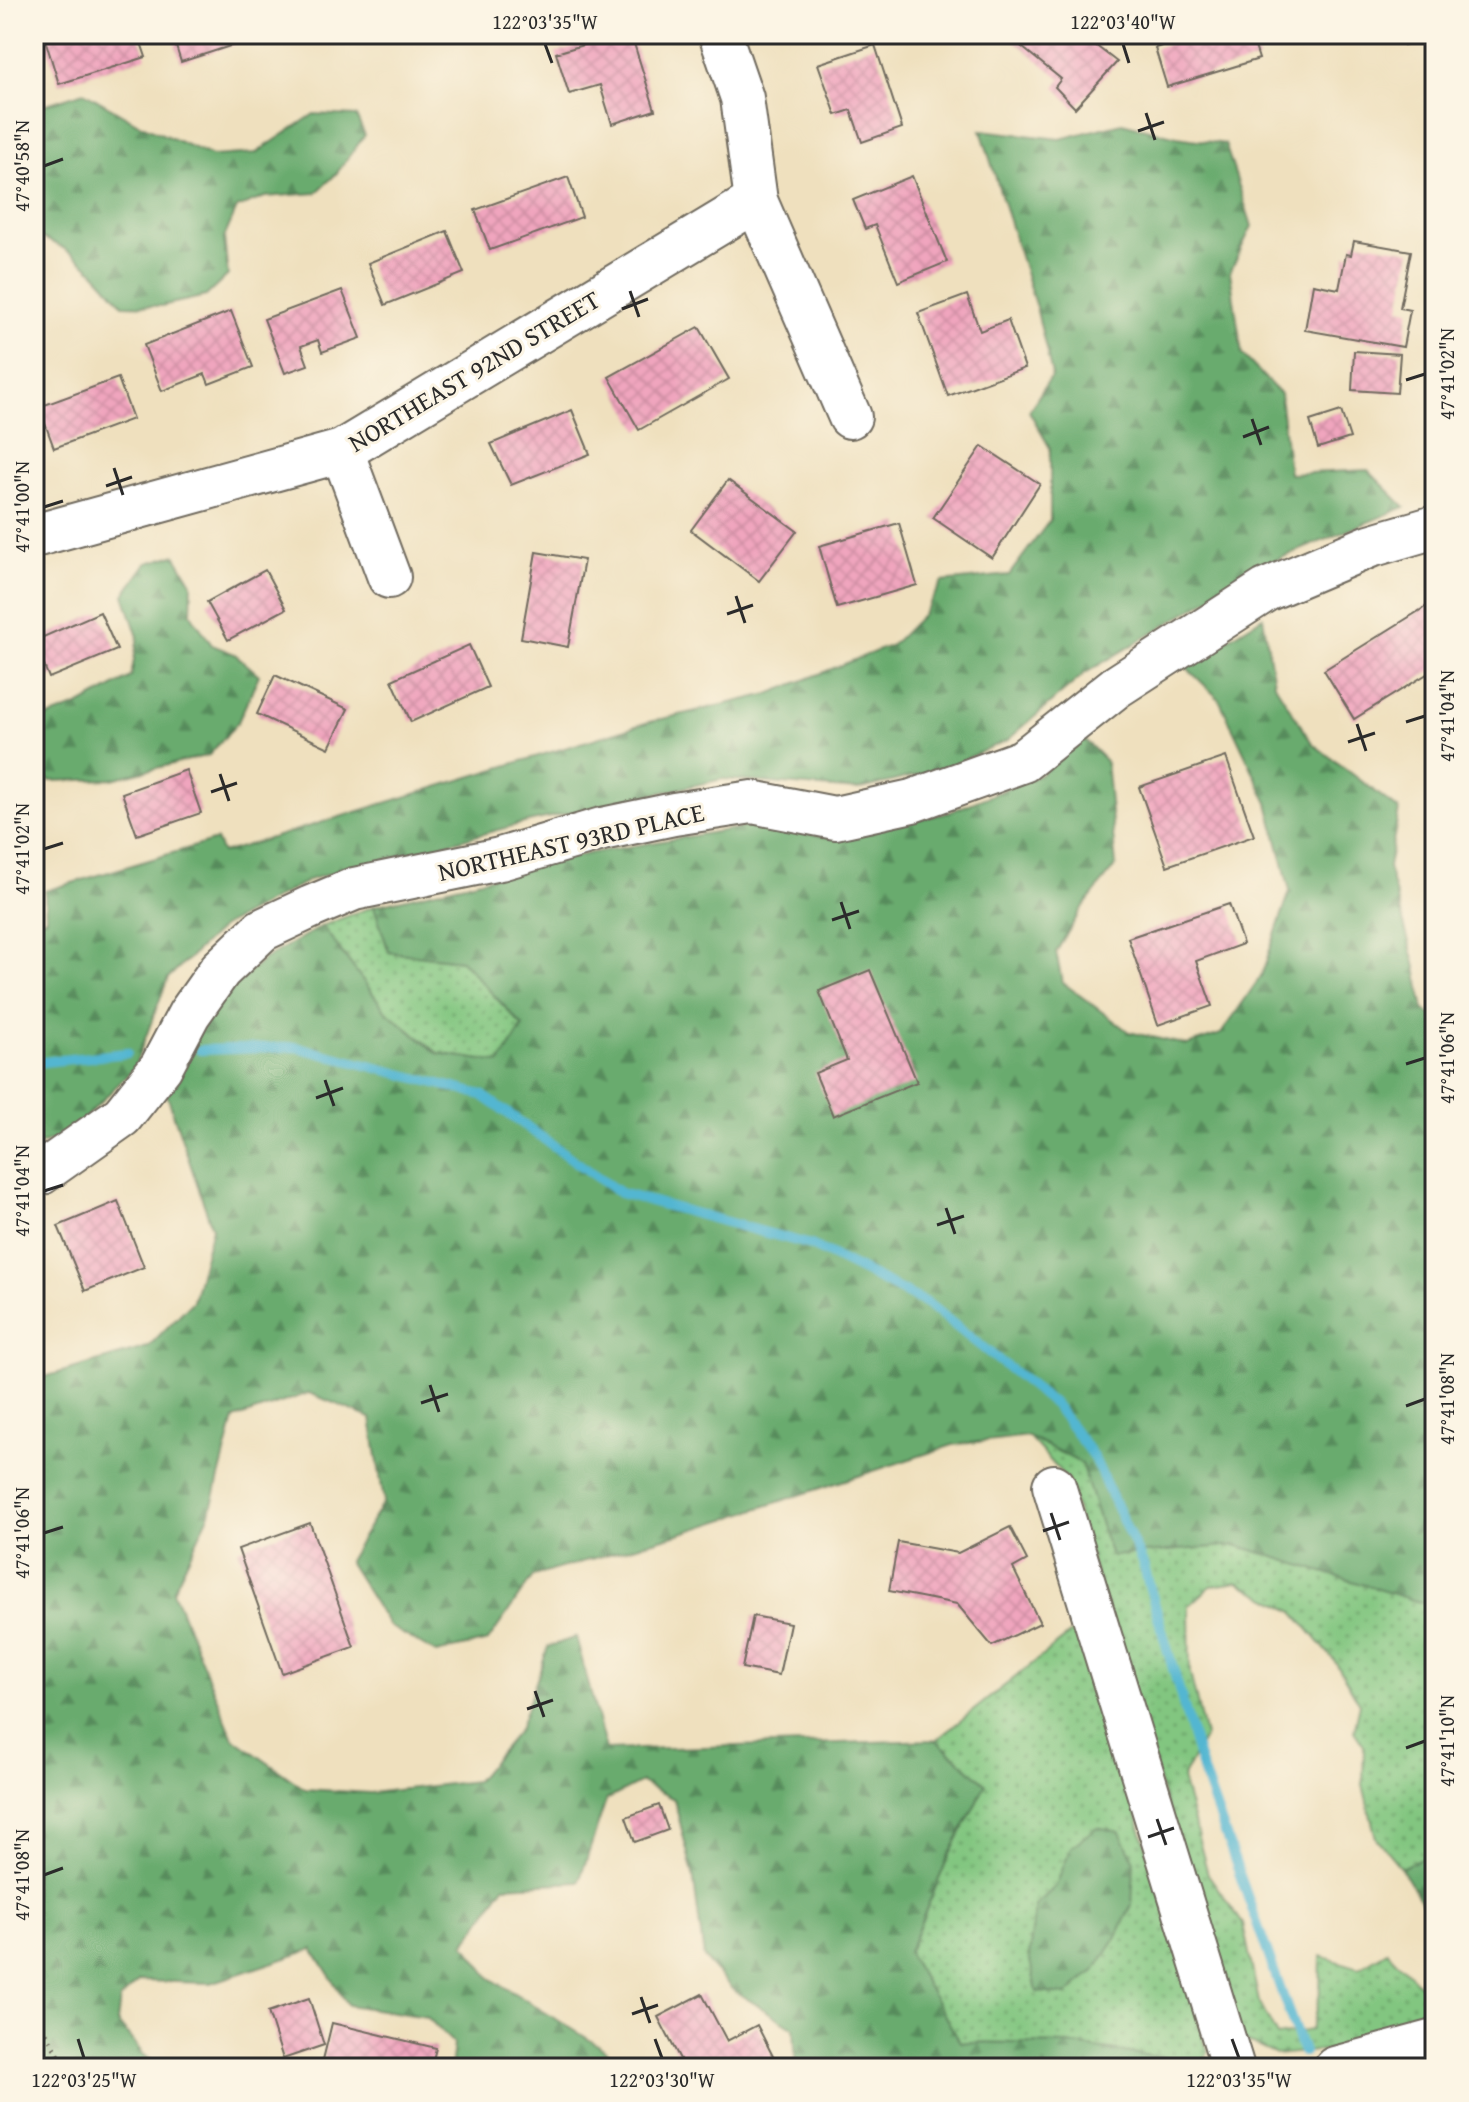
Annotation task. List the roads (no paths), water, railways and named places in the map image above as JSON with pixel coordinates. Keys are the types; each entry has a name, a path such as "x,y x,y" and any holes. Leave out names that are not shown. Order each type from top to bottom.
{"street":[{"path":"720,34 742,98 756,201 850,417"},
{"name":"NORTHEAST 92ND STREET","path":"34,536 342,451 756,201"},
{"path":"342,451 389,577"},
{"name":"NORTHEAST 93RD PLACE","path":"40,1174 122,1116 161,1067 189,1014 220,970 262,930 311,907 354,889 500,859 602,829 674,814 752,802 835,818 912,801 1023,761 1116,687 1266,590 1370,546 1435,527"},
{"path":"1054,1486 1233,2068"},
{"path":"1335,2068 1435,2041"}],"waterway":[{"path":"200,1050 296,1047 482,1095 620,1193 811,1245 928,1304 1055,1405 1093,1456 1143,1564 1201,1766 1303,2052"},
{"path":"34,1063 127,1053"}]}
